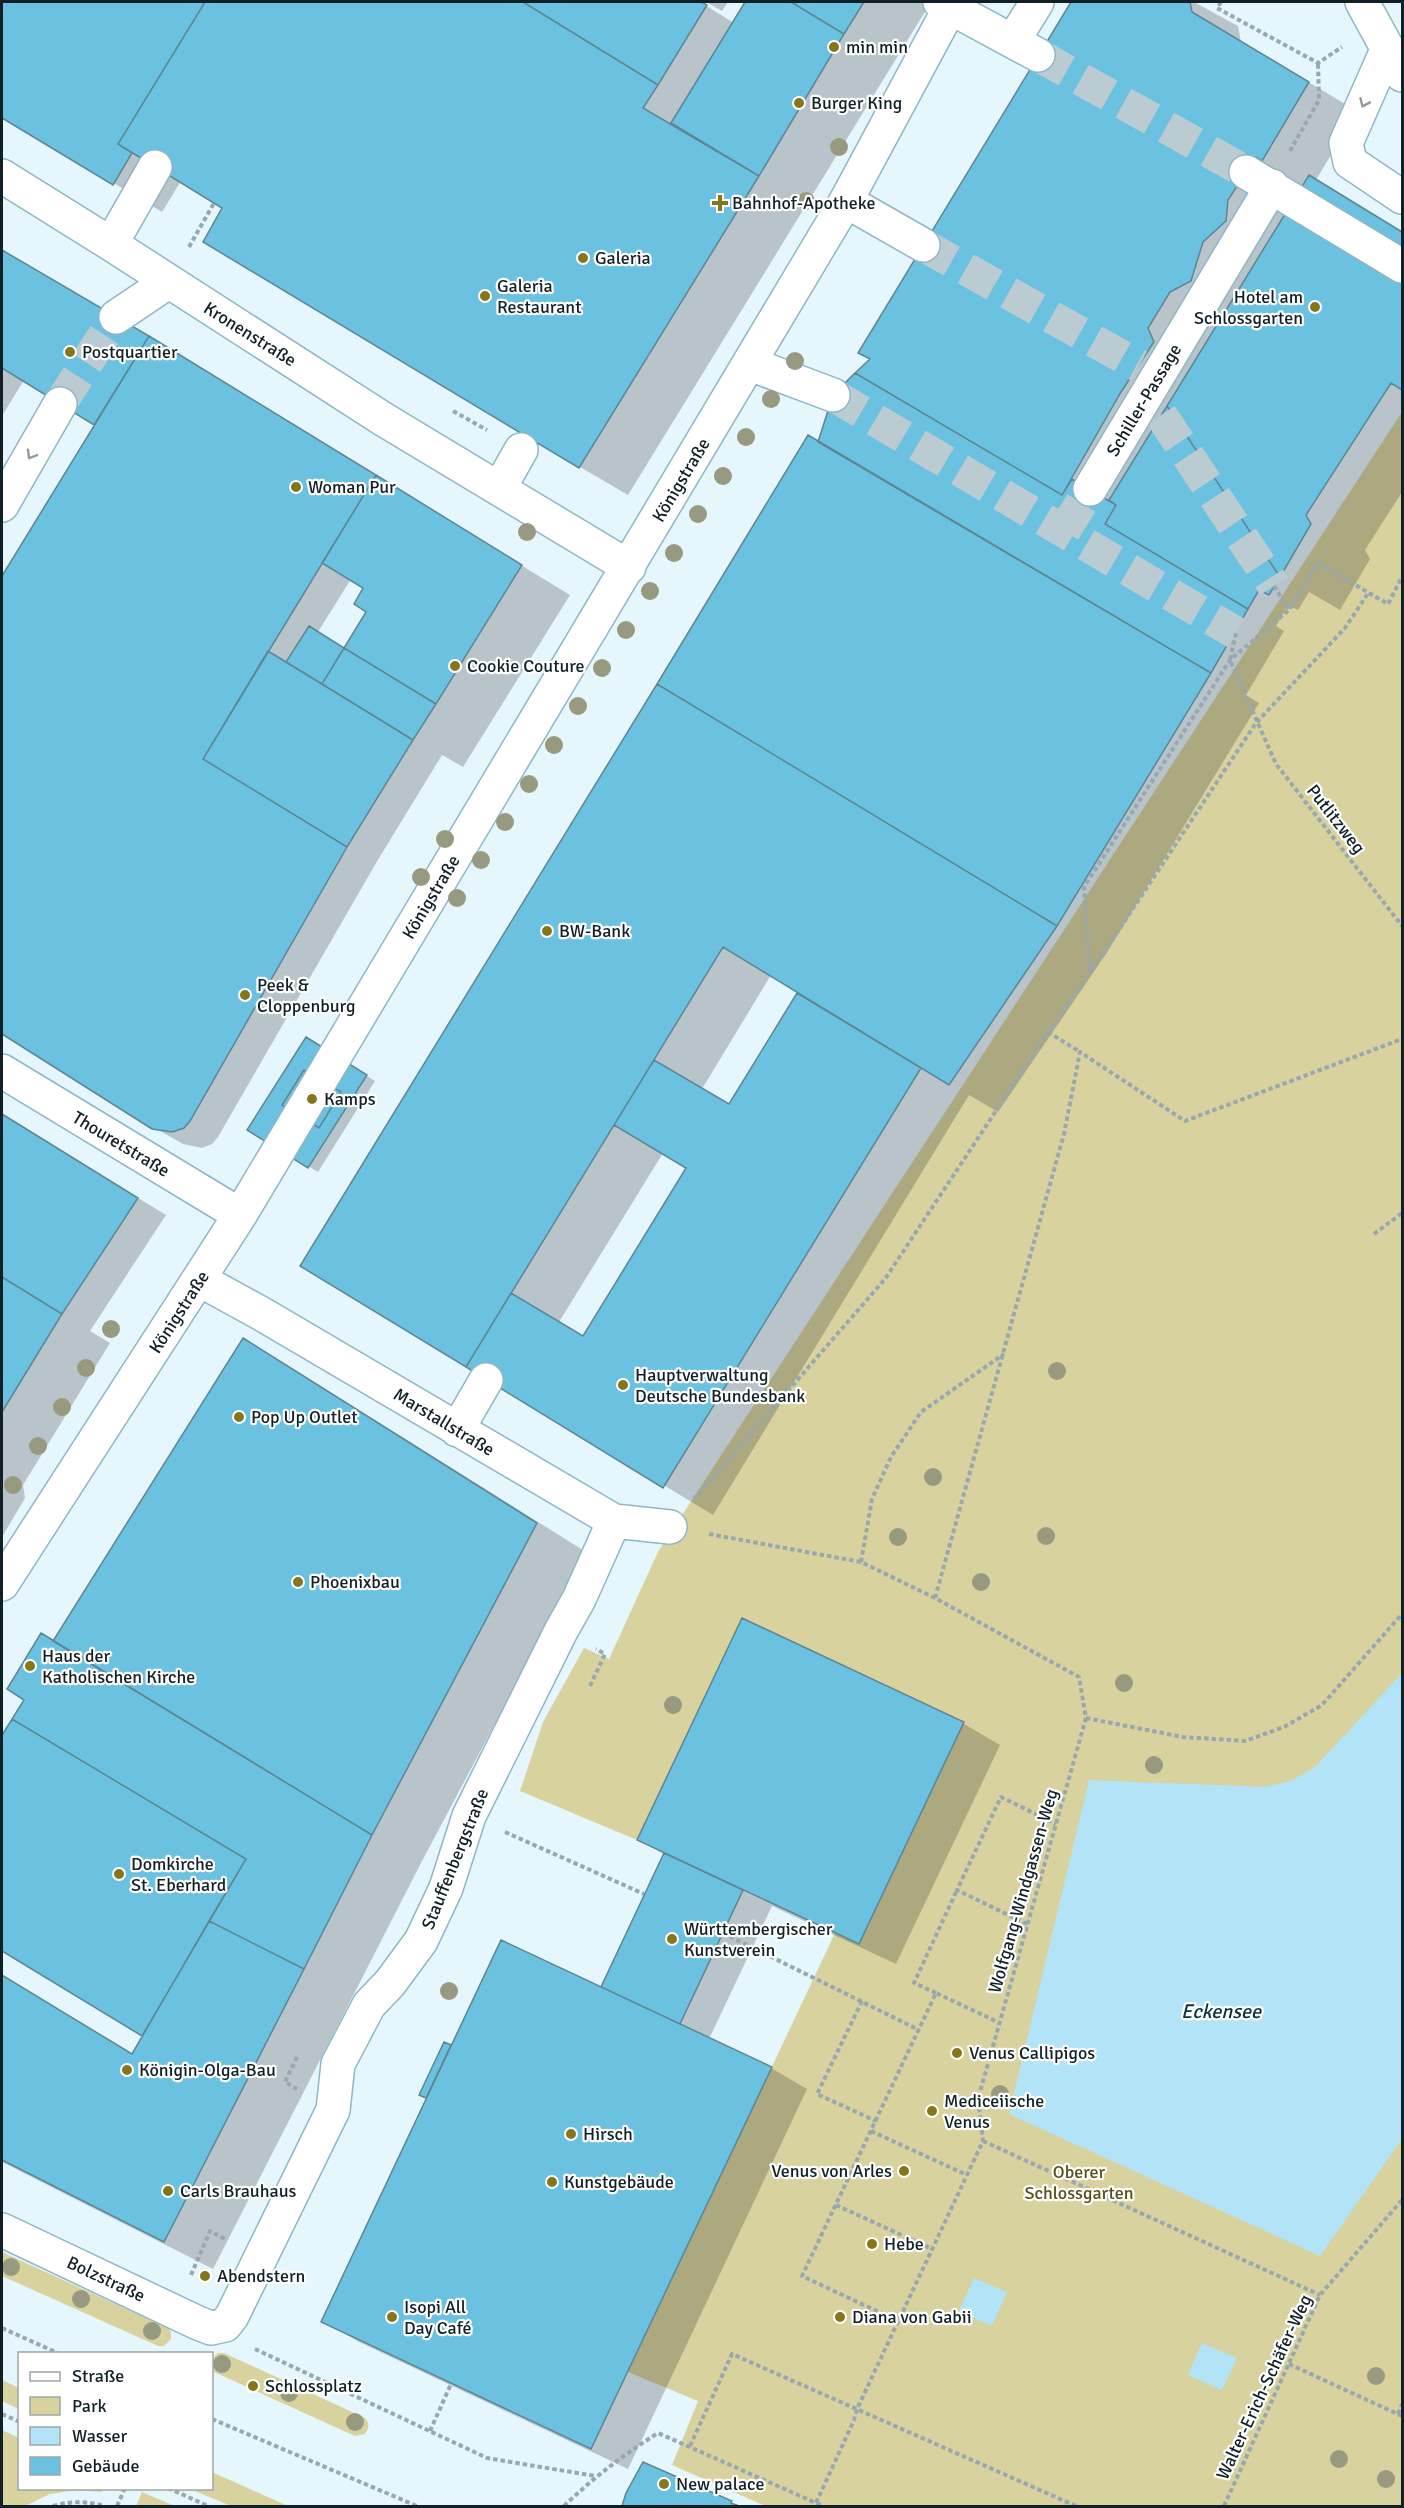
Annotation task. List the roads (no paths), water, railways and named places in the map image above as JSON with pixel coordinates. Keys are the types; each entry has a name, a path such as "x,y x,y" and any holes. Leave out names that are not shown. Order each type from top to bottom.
{"street":[{"name":"Königstraße","path":"2,1584 200,1280 629,567 846,201 947,4 1004,31 1037,2"},
{"path":"1382,38 1346,143 1350,162 1402,197"},
{"path":"111,244 155,167"},
{"name":"Kronenstraße","path":"2,176 499,489 629,567"},
{"name":"Schiller-Passage","path":"1090,489 1151,388 1259,179 1402,266"},
{"path":"846,201 923,244"},
{"path":"116,317 168,282"},
{"path":"750,364 832,394"},
{"path":"2,505 60,404"},
{"path":"499,489 521,450"},
{"name":"Thouretstraße","path":"2,1071 240,1215"},
{"name":"Marstallstraße","path":"200,1280 262,1314 614,1521"},
{"path":"457,1430 486,1380"},
{"path":"614,1521 670,1527"},
{"name":"Stauffenbergstraße","path":"211,2328 225,2325 232,2316 333,2110 338,2064 369,2006 390,1983 421,1941 446,1888 469,1816 579,1599 614,1521"},
{"name":"Bolzstraße","path":"2,2230 211,2328"}],"water":[{"name":"Eckensee","path":"1402,1673 1402,2139 1320,2256 1009,2114 1089,1780 1265,1787 1291,1781 1315,1767"},
{"path":"974,2278 1007,2292 992,2326 959,2311"},
{"path":"1202,2343 1237,2358 1222,2390 1188,2375"}],"tunnel":[{"path":"1038,55 1246,172"},
{"path":"923,245 1139,366"},
{"path":"60,404 116,317"},
{"path":"833,395 1236,633"},
{"path":"1161,415 1274,586"},
{"path":"1064,531 1090,489"}],"place":[{"name":"min min","path":"834,47"},
{"name":"Burger King","path":"799,103"},
{"name":"Bahnhof-Apotheke","path":"720,203"},
{"name":"Galeria","path":"583,258"},
{"name":"Galeria Restaurant","path":"485,296"},
{"name":"Hotel am Schlossgarten","path":"1315,307"},
{"name":"Postquartier","path":"70,352"},
{"name":"Woman Pur","path":"296,487"},
{"name":"Cookie Couture","path":"455,666"},
{"name":"BW-Bank","path":"547,931"},
{"name":"Peek & Cloppenburg","path":"245,995"},
{"name":"Kamps","path":"312,1099"},
{"name":"Hauptverwaltung Deutsche Bundesbank","path":"623,1385"},
{"name":"Pop Up Outlet","path":"239,1417"},
{"name":"Phoenixbau","path":"298,1582"},
{"name":"Haus der Katholischen Kirche","path":"30,1666"},
{"name":"Domkirche St. Eberhard","path":"119,1874"},
{"name":"Württembergischer Kunstverein","path":"672,1939"},
{"name":"Venus Callipigos","path":"957,2053"},
{"name":"Königin-Olga-Bau","path":"127,2070"},
{"name":"Mediceiische Venus","path":"932,2111"},
{"name":"Hirsch","path":"571,2134"},
{"name":"Venus von Arles","path":"904,2171"},
{"name":"Kunstgebäude","path":"552,2182"},
{"name":"Carls Brauhaus","path":"168,2191"},
{"name":"Hebe","path":"872,2244"},
{"name":"Abendstern","path":"205,2276"},
{"name":"Isopi All Day Café","path":"392,2317"},
{"name":"Diana von Gabii","path":"840,2317"},
{"name":"Schlossplatz","path":"253,2386"},
{"name":"New palace","path":"664,2484"}],"park label":[{"name":"Oberer Schlossgarten","path":"1079,2182"}]}
